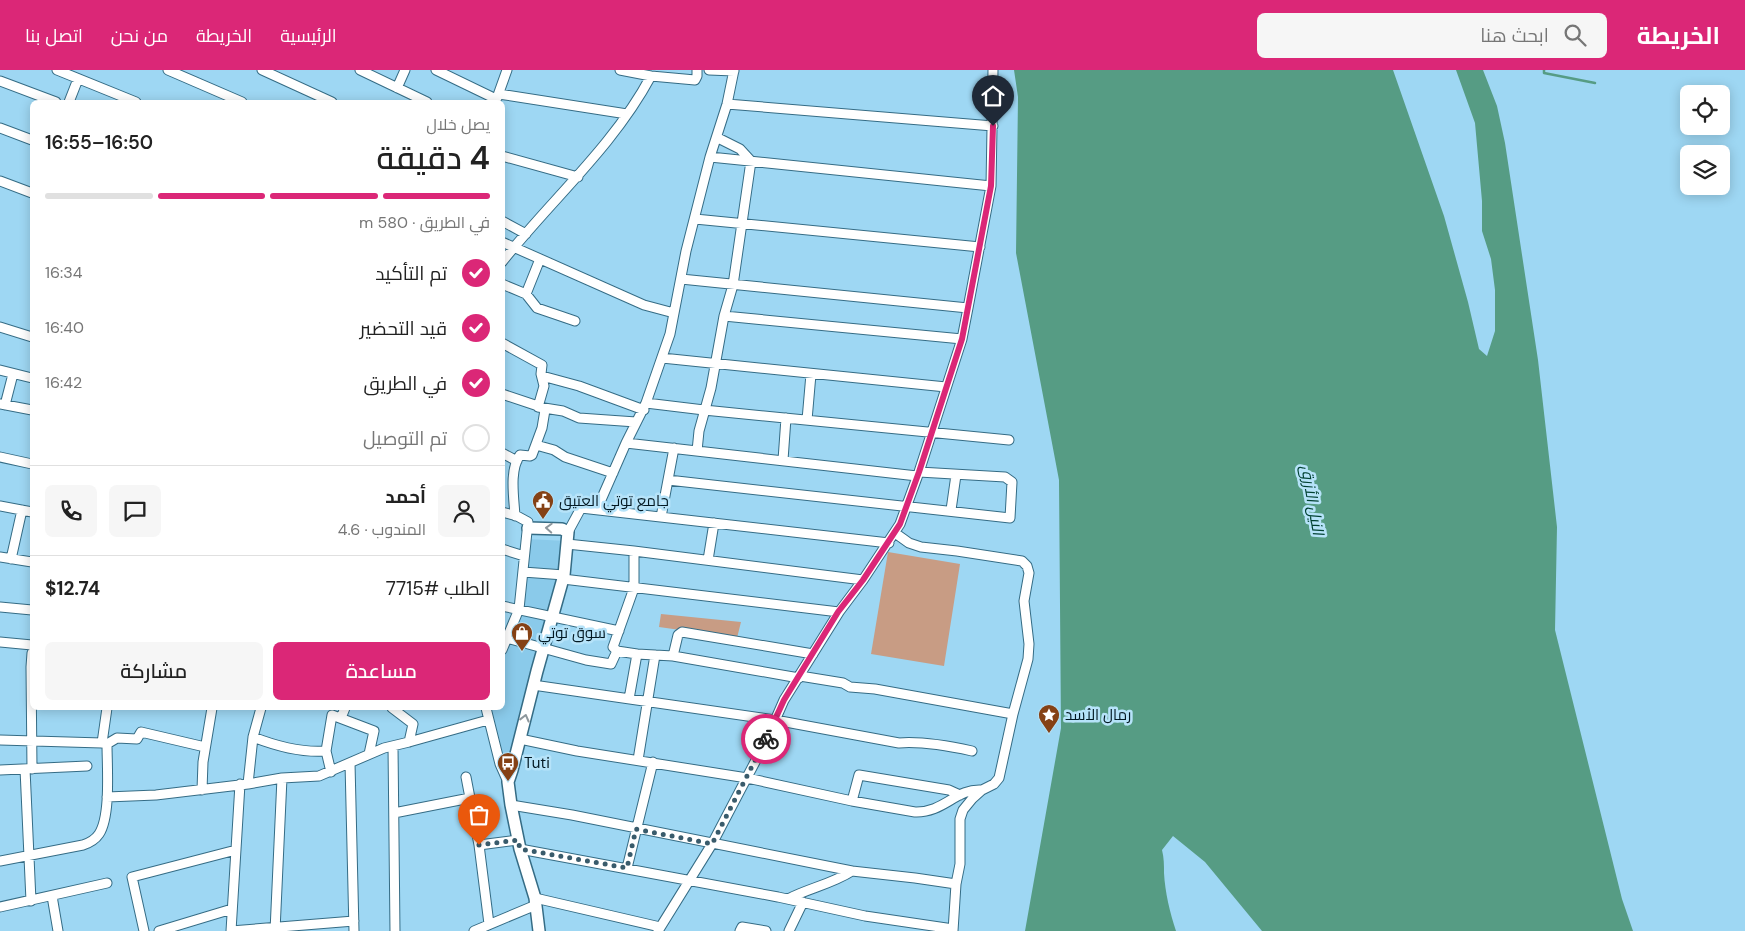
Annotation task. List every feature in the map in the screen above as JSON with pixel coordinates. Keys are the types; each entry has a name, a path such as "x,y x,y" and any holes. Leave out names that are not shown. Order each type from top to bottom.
{"street":[{"path":"57,70 131,100"},
{"path":"168,70 237,100"},
{"path":"262,70 328,100"},
{"path":"360,70 422,100"},
{"path":"397,88 405,70"},
{"path":"436,70 496,99 507,70"},
{"path":"620,70 651,76 695,80 697,70"},
{"path":"597,509 626,443 645,406 670,334 710,157 718,138 734,71 709,70"},
{"path":"474,931 535,902 659,929 690,881 747,778 784,700 800,677 838,612 863,580 900,524 962,339 991,186 994,70"},
{"path":"505,258 599,154 651,76"},
{"path":"70,100 78,79"},
{"path":"0,81 51,100"},
{"path":"505,100 627,114"},
{"path":"727,104 993,126"},
{"path":"0,128 30,139"},
{"path":"718,138 740,149 751,161"},
{"path":"505,157 578,177"},
{"path":"710,157 991,186"},
{"path":"697,451 704,410 716,364 724,316 733,285 751,161"},
{"path":"0,181 30,191"},
{"path":"695,219 980,247"},
{"path":"505,224 526,234"},
{"path":"505,243 644,305 674,313"},
{"path":"526,294 540,259"},
{"path":"681,279 968,308"},
{"path":"505,285 526,294 537,308 575,321"},
{"path":"724,316 962,339"},
{"path":"0,327 30,335"},
{"path":"505,345 542,365 544,386 542,428 532,455 520,455 516,461 512,488 515,516"},
{"path":"662,358 946,388"},
{"path":"0,370 30,378"},
{"path":"13,374 2,404 30,410"},
{"path":"807,420 811,374"},
{"path":"542,376 645,406 1010,440"},
{"path":"505,395 542,408 563,411 579,418 636,422"},
{"path":"783,460 786,418"},
{"path":"626,443 918,474 1006,477 1012,482 1010,518 668,480"},
{"path":"536,444 554,450 566,457 613,473"},
{"path":"661,517 674,448"},
{"path":"505,455 516,461"},
{"path":"0,457 30,464"},
{"path":"951,510 956,475"},
{"path":"0,506 30,512"},
{"path":"508,782 563,577 568,538 581,508 888,543"},
{"path":"11,559 22,510"},
{"path":"505,513 528,522 518,609 505,644"},
{"path":"708,560 714,523"},
{"path":"528,528 562,529 568,538 634,550 863,580"},
{"path":"479,845 519,844 865,916 953,930 956,884 960,864 960,819 963,810 972,799 982,790 994,784 998,778 1028,659 1029,644 1024,606 1029,573 1027,566 1022,561 921,547 909,543 895,533"},
{"path":"505,550 524,556"},
{"path":"634,550 634,588 613,648 637,654 673,656 843,683 850,687 875,689 1013,714"},
{"path":"0,558 30,562"},
{"path":"523,572 634,588 838,612"},
{"path":"0,607 30,610"},
{"path":"505,607 619,631"},
{"path":"673,656 678,635 682,632 814,654"},
{"path":"508,638 611,664 618,650"},
{"path":"0,642 30,645"},
{"path":"629,699 637,654"},
{"path":"638,760 655,655"},
{"path":"533,685 775,720 898,743 908,742 972,751"},
{"path":"31,901 29,769 32,740 32,710"},
{"path":"0,860 83,845 92,842 99,835 103,825 107,797 105,743 107,710"},
{"path":"202,790 202,762 212,710"},
{"path":"260,710 244,784 236,850 231,931 275,929 354,921"},
{"path":"341,718 344,710"},
{"path":"395,710 413,724 409,742"},
{"path":"486,710 500,764 508,782 519,844 535,902 539,931"},
{"path":"331,772 326,751 331,716 334,715 374,731 369,754"},
{"path":"107,797 156,795 282,778 319,776 369,754 488,720"},
{"path":"0,740 105,743 117,738 138,739 141,732 205,747"},
{"path":"253,737 286,749 326,751"},
{"path":"520,739 578,751 747,778 852,801 916,812 926,812 946,804 972,789 982,790"},
{"path":"394,746 395,931"},
{"path":"627,868 653,762"},
{"path":"350,763 354,931"},
{"path":"0,770 87,766"},
{"path":"852,801 859,775 949,790 960,795"},
{"path":"466,777 479,845 489,924"},
{"path":"275,929 282,778"},
{"path":"394,813 470,798"},
{"path":"511,806 539,808 852,871 956,884"},
{"path":"144,931 132,877 236,850"},
{"path":"788,899 802,892 838,880 852,871"},
{"path":"0,907 107,883"},
{"path":"52,896 58,931"},
{"path":"789,931 803,902"},
{"path":"159,931 232,910"},
{"path":"740,931 742,927 766,931"}],"shaded area":[{"name":"سوق توتي","path":"527,539 566,541 562,577 512,764 501,763 488,710 505,710 505,648 519,610"},
{"path":"888,552 960,564 944,666 871,654"},
{"path":"661,614 741,622 737,638 659,627"}],"water":[{"name":"النيل الأزرق","path":"1014,70 1393,70 1444,216 1479,349 1487,356 1495,331 1495,290 1491,259 1482,231 1482,201 1475,123 1456,70 1483,70 1497,106 1505,143 1538,360 1557,527 1555,630 1622,899 1633,931 1262,931 1205,862 1173,836 1162,850 1167,895 1176,931 1025,931 1061,728 1059,480 1016,253 1018,97"}],"waterway":[{"path":"1544,70 1544,73 1595,83"}],"way so far":[{"path":"479,845 518,840 520,849 627,868 636,829 712,844 766,739"}],"place":[{"name":"جامع توتي العتيق","path":"543,520"},
{"name":"سوق توتي","path":"522,652"},
{"name":"رمال الأسد","path":"1049,734"},
{"name":"Tuti","path":"508,782"}],"route":[{"path":"766,739 784,700 838,612 863,580 900,524 962,339 991,186 993,126"}]}
